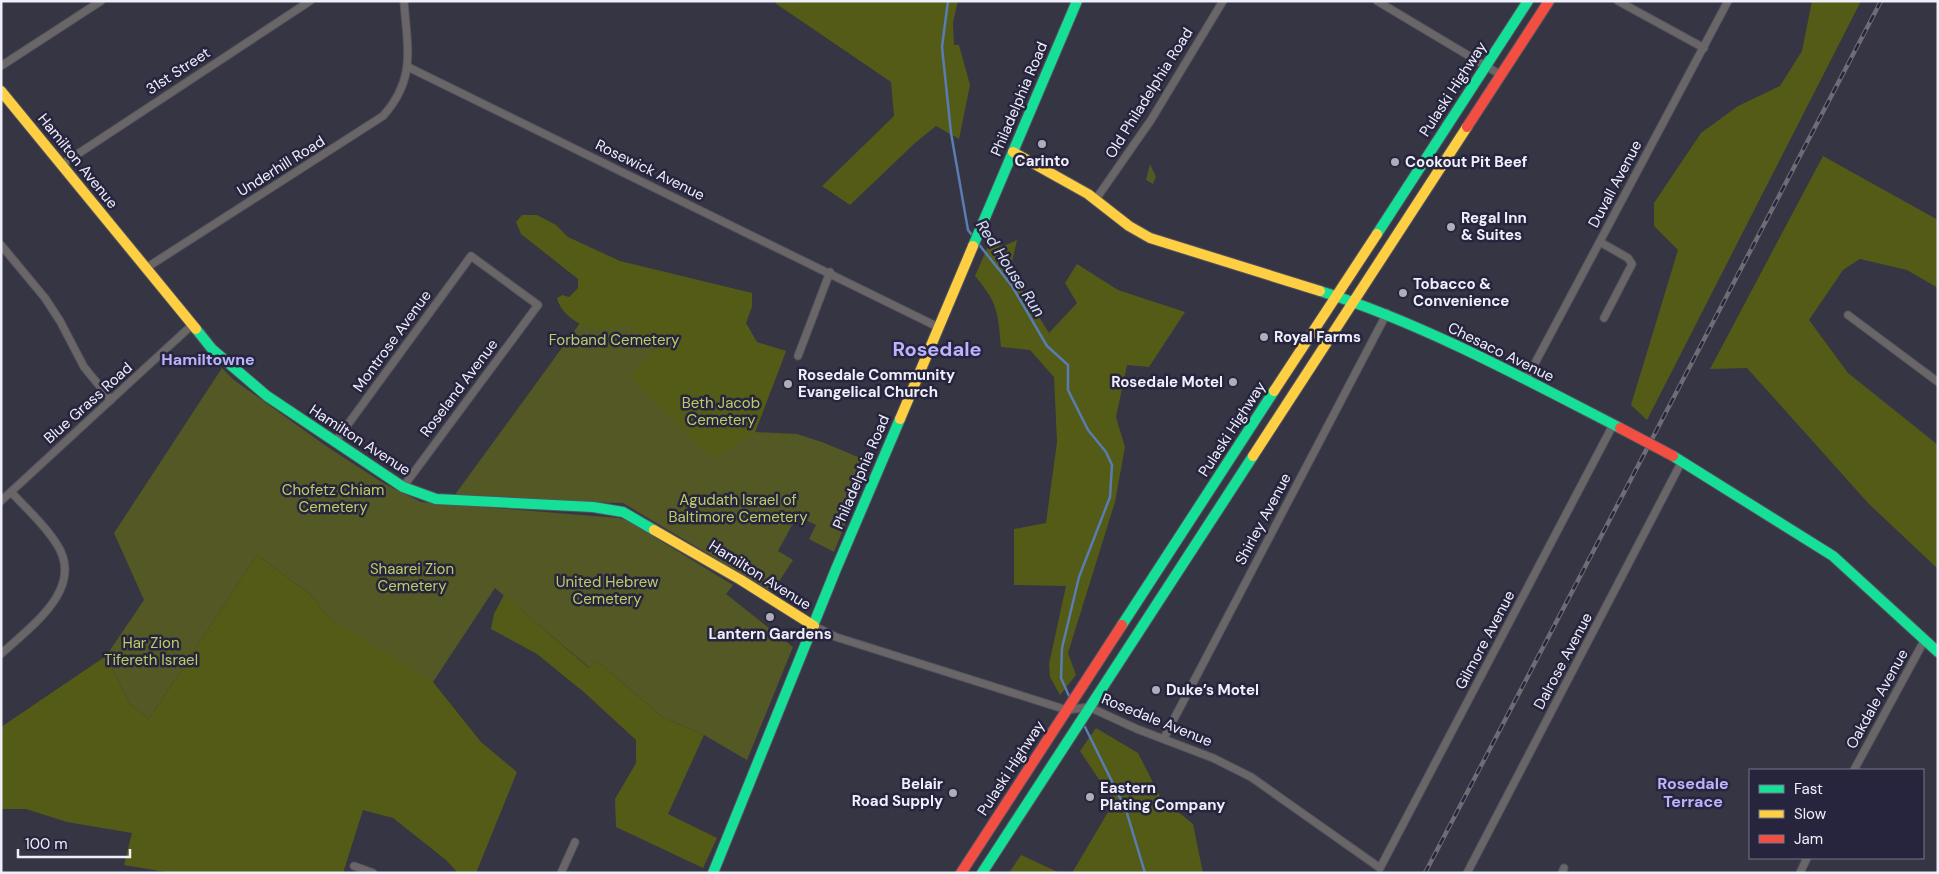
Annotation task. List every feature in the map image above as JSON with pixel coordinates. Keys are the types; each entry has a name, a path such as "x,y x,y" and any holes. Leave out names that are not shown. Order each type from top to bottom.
{"main road":[{"name":"Philadelphia Road","path":"713,873 938,327 1077,1"},
{"name":"Pulaski Highway","path":"961,873 1528,1"},
{"name":"Pulaski Highway","path":"982,873 1548,1"},
{"name":"Hamilton Avenue","path":"1,91 212,349 242,377 334,442 403,487 428,497 450,501 593,507 622,512 738,578 814,626"},
{"name":"Chesaco Avenue","path":"1013,152 1096,199 1129,226 1150,238 1353,300 1387,313 1526,380 1673,456 1833,556 1938,652"}],"street":[{"path":"1,66 101,1"},
{"name":"31st Street","path":"61,165 310,1"},
{"path":"404,1 408,68"},
{"name":"Old Philadelphia Road","path":"1096,199 1151,120 1223,1"},
{"path":"1377,1 1501,75"},
{"path":"1618,1 1704,48"},
{"name":"Duvall Avenue","path":"1526,380 1728,1"},
{"name":"Underhill Road","path":"146,268 376,122 400,94 408,68"},
{"name":"Rosewick Avenue","path":"408,68 830,272 938,327"},
{"path":"1600,242 1628,258 1632,264 1604,318"},
{"path":"2,248 49,304 84,367 111,400"},
{"name":"Montrose Avenue","path":"334,442 471,256 538,305"},
{"path":"798,356 830,272"},
{"name":"Roseland Avenue","path":"403,487 538,305"},
{"name":"Shirley Avenue","path":"1164,738 1387,313"},
{"path":"1848,315 1938,382"},
{"name":"Blue Grass Road","path":"1,500 192,325"},
{"name":"Gilmore Avenue","path":"1380,868 1617,427"},
{"name":"Dalrose Avenue","path":"1467,873 1682,462"},
{"path":"1,654 54,603 62,589 65,575 63,556 58,544 10,492"},
{"name":"Rosedale Avenue","path":"814,626 836,637 1067,710 1089,706 1137,729 1213,758 1251,778 1380,868"},
{"name":"Oakdale Avenue","path":"1855,769 1924,641"},
{"path":"561,873 575,842"},
{"path":"1800,873 1807,859"},
{"path":"354,866 374,873"}],"green space":[{"path":"777,1 958,1 953,22 954,45 959,45 970,85 959,139 936,126 915,143 850,205 822,186 894,116 891,82 775,3"},
{"path":"1812,1 1861,1 1647,420 1631,405 1678,250 1654,226 1654,203 1701,133 1738,106 1780,86 1802,51"},
{"path":"1823,156 1938,220 1938,288 1907,270 1860,259 1843,270 1809,320 1848,373 1938,445 1938,569 1868,503 1747,368 1710,369"},
{"path":"1150,164 1156,177 1153,184 1146,180"},
{"name":"Beth Jacob Cemetery","path":"522,215 537,215 556,225 568,237 620,261 752,293 752,307 746,323 757,342 786,351 755,432 717,457 711,457 630,377 654,350 629,325 604,329 590,328 572,319 562,309 557,298 562,295 569,297 578,288 578,279 521,234 516,222"},
{"path":"1017,240 1010,270 1049,333 1077,303 1065,283 1077,264 1118,290 1185,312 1149,367 1127,365 1116,417 1125,447 1115,502 1068,653 1076,675 1060,695 1050,677 1049,664 1066,586 1014,585 1014,529 1046,523 1057,442 1054,377 1030,350 1001,347 996,309 983,285 975,276 989,244 1004,246"},
{"path":"591,308 786,351 755,432 797,434 870,462 834,552 809,539 816,525 797,516 778,551 793,560 772,592 623,503 572,502 493,496 454,496"},
{"path":"222,368 234,380 326,446 383,483 421,502 619,518 628,521 733,585 726,594 793,647 747,760 704,735 662,717 597,661 590,668 495,588 433,682 394,661 329,618 311,595 257,555 149,719 130,704 106,656 144,600 114,533"},
{"path":"257,555 311,595 329,618 433,682 481,742 517,772 476,873 458,873 446,860 393,818 363,810 343,873 172,873 124,865 132,833 67,822 26,809 1,809 1,727 106,656 130,704 149,719"},
{"path":"504,595 589,668 597,661 662,717 704,735 668,814 717,838 703,868 616,827 615,799 636,763 636,740 585,693 537,654 491,629 494,614"},
{"path":"1096,728 1138,753 1161,798 1193,824 1203,873 1072,873 1114,802 1080,751"},
{"path":"1021,855 1060,873 1009,873"}],"waterway":[{"name":"Red House Run","path":"948,1 942,47 951,133 968,230 974,238"},
{"name":"Red House Run","path":"977,242 1012,286 1047,346 1068,365 1068,390 1088,430 1106,452 1112,465 1110,497 1079,577 1062,648 1061,678 1069,696"},
{"name":"Red House Run","path":"1085,727 1126,810 1145,873"}],"railway":[{"path":"1425,873 1881,1"}],"traffic: fast":[{"path":"973,246 1077,1"},
{"path":"1377,234 1528,1"},
{"path":"1320,291 1435,335 1620,428"},
{"path":"196,329 212,349 267,396 403,487 436,499 593,507 623,512 654,530"},
{"path":"1122,625 1274,391"},
{"path":"713,873 836,569 900,419"},
{"path":"982,873 1253,456"},
{"path":"1673,456 1833,556 1938,652"}],"traffic: slow":[{"path":"1,91 196,329"},
{"path":"1253,456 1467,127"},
{"path":"1013,152 1088,194 1129,226 1150,238 1320,291"},
{"path":"1274,391 1377,234"},
{"path":"900,419 973,246"},
{"path":"654,530 741,580 814,626"}],"traffic: jam":[{"path":"1467,127 1549,1"},
{"path":"1620,428 1673,456"},
{"path":"961,873 1122,625"}],"place":[{"name":"Carinto","path":"1042,144"},
{"name":"Cookout Pit Beef","path":"1395,162"},
{"name":"Regal Inn & Suites","path":"1451,227"},
{"name":"Tobacco & Convenience","path":"1403,293"},
{"name":"Royal Farms","path":"1264,337"},
{"name":"Rosedale Motel","path":"1233,382"},
{"name":"Rosedale Community Evangelical Church","path":"788,384"},
{"name":"Lantern Gardens","path":"770,617"},
{"name":"Duke’s Motel","path":"1156,690"},
{"name":"Belair Road Supply","path":"953,793"},
{"name":"Eastern Plating Company","path":"1090,797"}],"district":[{"name":"Rosedale","path":"937,349"},
{"name":"Hamiltowne","path":"208,359"},
{"name":"Rosedale Terrace","path":"1693,792"}],"park label":[{"name":"Forband Cemetery","path":"614,340"},
{"name":"Chofetz Chiam Cemetery","path":"333,498"},
{"name":"Agudath Israel of Baltimore Cemetery","path":"738,508"},
{"name":"Shaarei Zion Cemetery","path":"412,578"},
{"name":"United Hebrew Cemetery","path":"607,590"},
{"name":"Har Zion Tifereth Israel","path":"151,652"}]}
